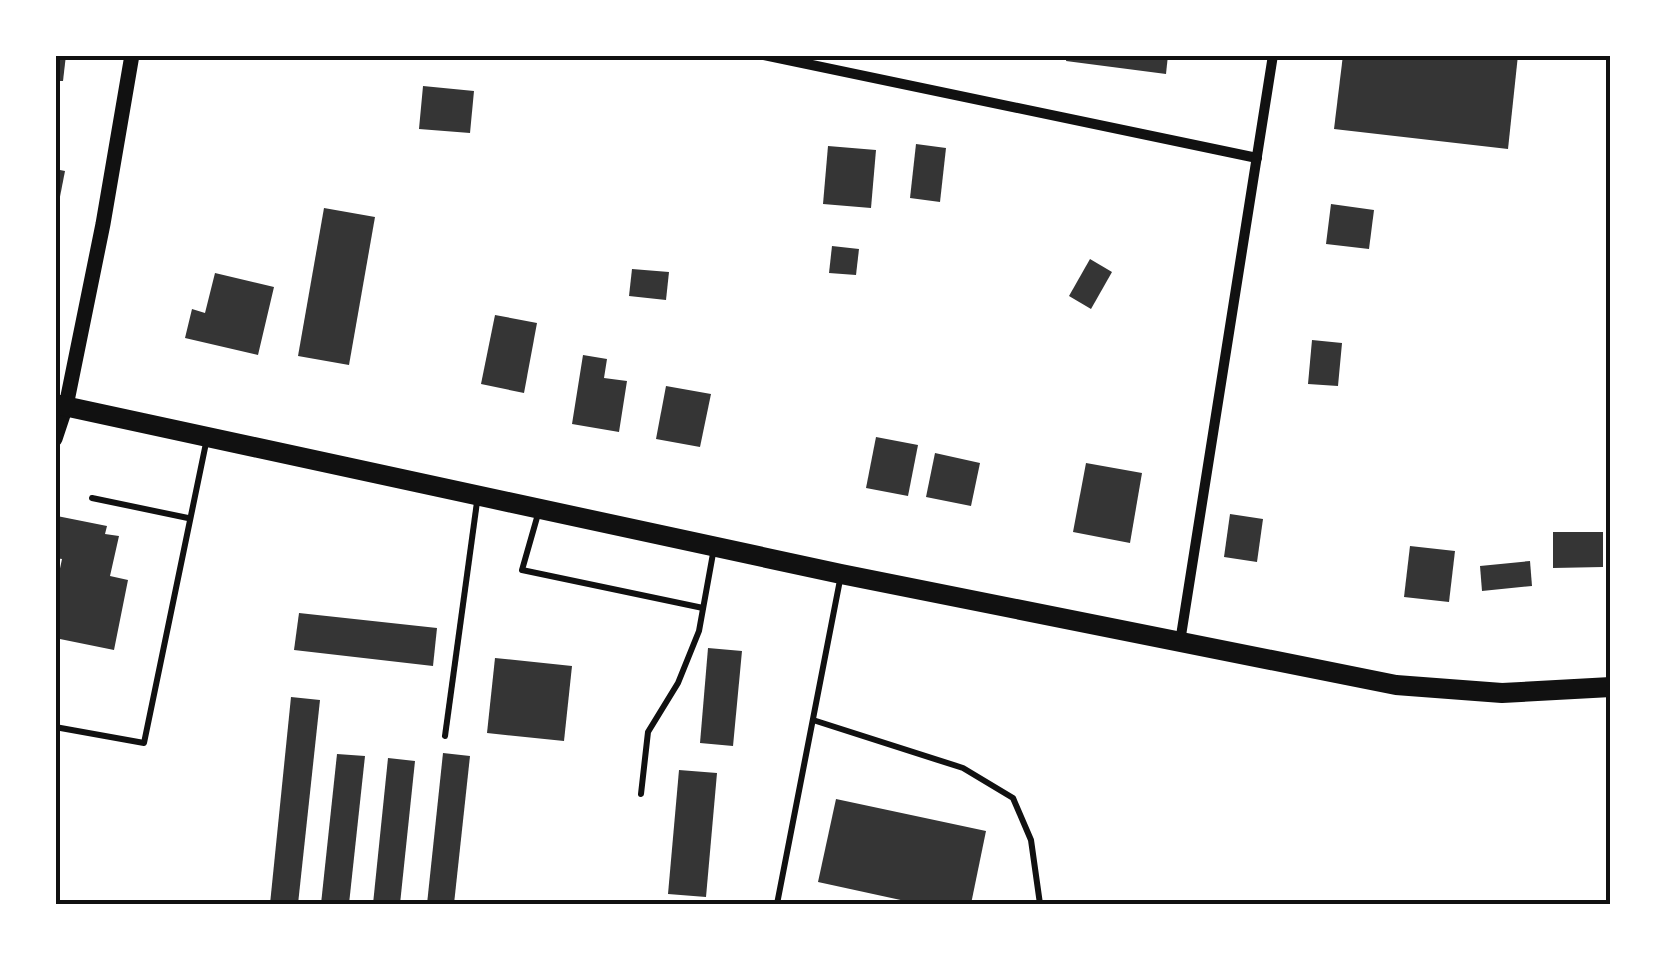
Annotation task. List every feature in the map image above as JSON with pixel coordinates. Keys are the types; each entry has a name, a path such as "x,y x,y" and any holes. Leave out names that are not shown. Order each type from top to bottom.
{"main road":[{"path":"61,405 841,574 1396,685 1502,693 1611,687"}],"street":[{"path":"55,439 103,224 132,55"},
{"path":"764,55 1257,158"},
{"path":"1180,642 1272,55"}],"lane":[{"path":"55,726 144,743 208,437"},
{"path":"445,736 478,496"},
{"path":"92,498 188,518"},
{"path":"540,509 522,570 703,608"},
{"path":"641,794 648,732 678,682 699,631 714,547"},
{"path":"777,904 841,574"},
{"path":"812,720 963,768 1013,798 1031,840 1040,904"}],"building":[{"path":"55,55 66,55 63,81 55,81"},
{"path":"1067,55 1168,55 1166,74 1066,61"},
{"path":"1343,55 1518,55 1508,149 1334,129"},
{"path":"423,86 474,91 470,133 419,129"},
{"path":"916,144 946,148 940,202 910,198"},
{"path":"828,146 876,150 871,208 823,204"},
{"path":"55,169 65,171 57,212 55,211"},
{"path":"1331,204 1374,210 1369,249 1326,244"},
{"path":"324,208 375,217 349,365 298,356"},
{"path":"832,246 859,249 856,275 829,273"},
{"path":"1090,259 1112,272 1091,309 1069,296"},
{"path":"632,269 669,272 666,300 629,296"},
{"path":"215,273 274,287 258,355 185,338 192,309 205,313"},
{"path":"495,315 537,323 524,393 481,384"},
{"path":"1312,340 1342,343 1338,386 1308,384"},
{"path":"583,355 607,359 604,378 627,381 619,432 572,424"},
{"path":"666,386 711,394 700,447 656,439"},
{"path":"876,437 918,445 908,496 866,488"},
{"path":"935,453 980,463 971,506 926,497"},
{"path":"1086,463 1142,473 1130,543 1073,532"},
{"path":"1230,514 1263,519 1257,562 1224,557"},
{"path":"57,516 107,526 105,534 119,536 110,576 128,580 114,650 55,638 55,592 62,559 55,558"},
{"path":"1553,532 1603,532 1603,567 1553,568"},
{"path":"1410,546 1455,551 1449,602 1404,597"},
{"path":"1530,561 1532,586 1482,591 1480,566"},
{"path":"299,613 437,628 433,666 294,650"},
{"path":"708,648 742,651 733,746 700,743"},
{"path":"495,658 572,666 564,741 487,733"},
{"path":"291,697 320,700 298,904 270,904"},
{"path":"443,753 470,756 454,904 427,904"},
{"path":"337,754 365,756 349,904 321,904"},
{"path":"388,758 415,761 400,904 373,904"},
{"path":"679,770 717,773 706,897 668,894"},
{"path":"836,799 986,831 971,904 919,904 818,882"}]}
